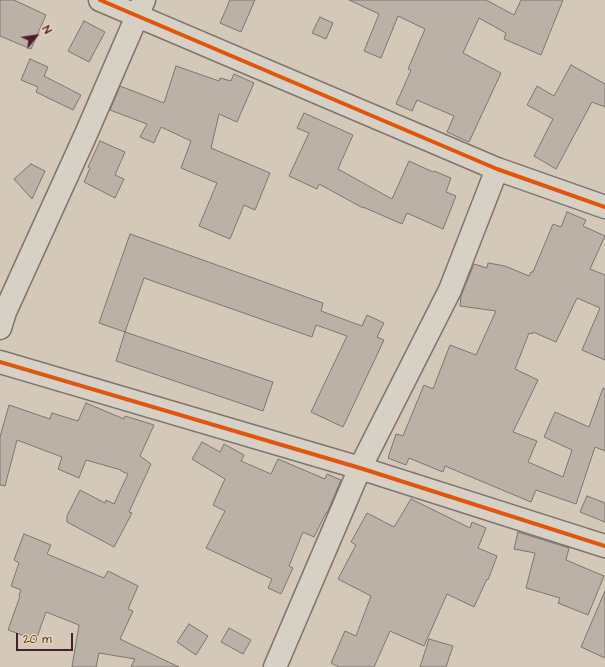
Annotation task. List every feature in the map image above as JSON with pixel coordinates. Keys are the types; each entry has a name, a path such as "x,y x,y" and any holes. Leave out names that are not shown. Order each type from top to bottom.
{"street":[{"path":"100,0 141,8 497,169 605,207"},
{"path":"0,328 5,312 86,134 141,8"},
{"path":"275,667 360,468 450,290 497,169"},
{"path":"0,362 360,468 605,546"}],"building":[{"path":"0,0 14,0 46,15 31,49 0,36"},
{"path":"230,0 255,0 241,32 220,23"},
{"path":"349,0 486,0 514,15 521,0 563,0 541,55 504,39 506,33 479,18 463,53 501,73 469,142 447,132 454,116 417,100 412,111 396,104 411,70 408,69 425,29 398,16 381,58 364,51 379,14"},
{"path":"320,17 333,23 326,39 312,33"},
{"path":"84,21 105,32 89,62 68,51"},
{"path":"30,59 48,67 44,76 81,95 73,110 36,92 38,87 21,80"},
{"path":"571,65 605,84 605,107 592,102 556,169 534,156 553,119 527,105 537,86 554,96"},
{"path":"176,66 219,81 220,78 231,81 234,74 254,83 237,122 219,114 211,148 270,173 255,210 244,205 230,239 199,226 217,183 181,168 191,141 161,127 154,143 140,137 147,124 110,110 120,86 164,103"},
{"path":"304,113 353,135 338,169 392,199 409,161 451,178 446,192 456,196 443,229 407,213 402,224 363,208 319,184 317,189 289,176 309,133 297,128"},
{"path":"100,141 125,152 115,175 124,179 115,198 84,182 90,168 88,167"},
{"path":"31,164 45,171 32,199 14,179"},
{"path":"567,212 586,220 583,226 605,236 590,269 605,275 605,360 582,350 600,308 577,298 556,342 533,332 532,334 529,333 515,369 538,380 513,432 537,441 528,462 563,477 572,450 544,437 555,412 589,427 603,388 605,389 605,451 595,447 576,504 536,490 531,502 445,466 443,472 409,458 406,465 388,458 396,434 403,436 424,385 433,389 450,345 476,355 496,311 460,306 461,296 474,264 487,268 488,263 505,266 529,276 531,272 533,272 553,224 561,227"},
{"path":"130,234 323,303 321,311 362,326 367,315 384,323 377,337 384,340 343,427 311,412 347,336 316,325 312,337 144,278 125,332 99,323"},
{"path":"125,332 273,382 263,411 116,361"},
{"path":"86,403 124,419 125,416 154,425 140,456 151,464 129,512 132,513 114,547 67,522 67,516 80,490 105,503 106,500 114,504 128,474 121,470 86,460 79,478 58,469 62,457 17,440 5,486 0,485 0,437 9,405 50,419 52,413 78,421"},
{"path":"202,442 220,452 224,444 244,455 241,461 271,474 278,459 325,479 327,474 341,480 327,513 314,537 303,532 289,566 293,568 281,594 268,588 272,579 206,548 225,511 213,505 225,479 192,459"},
{"path":"587,496 605,503 605,522 580,512"},
{"path":"411,499 470,528 472,522 486,528 478,548 497,556 488,580 487,579 474,607 447,594 424,646 390,631 374,667 339,667 331,663 345,631 356,636 371,596 338,579 356,545 351,542 367,513 394,527"},
{"path":"518,532 569,548 566,560 604,576 588,615 558,603 560,598 526,588 535,553 514,549"},
{"path":"24,534 51,545 47,554 104,578 108,571 138,586 128,609 133,611 120,639 179,667 131,667 135,659 99,653 96,667 72,667 79,625 46,612 36,640 8,630 21,590 11,586 19,563 14,560"},
{"path":"605,591 605,658 581,647"},
{"path":"189,624 208,636 196,655 177,642"},
{"path":"229,628 251,640 243,654 221,642"},
{"path":"429,639 453,646 446,667 420,667"}],"cycle path":[{"path":"100,0 497,169 605,207"},
{"path":"0,362 360,468 605,546"}]}
